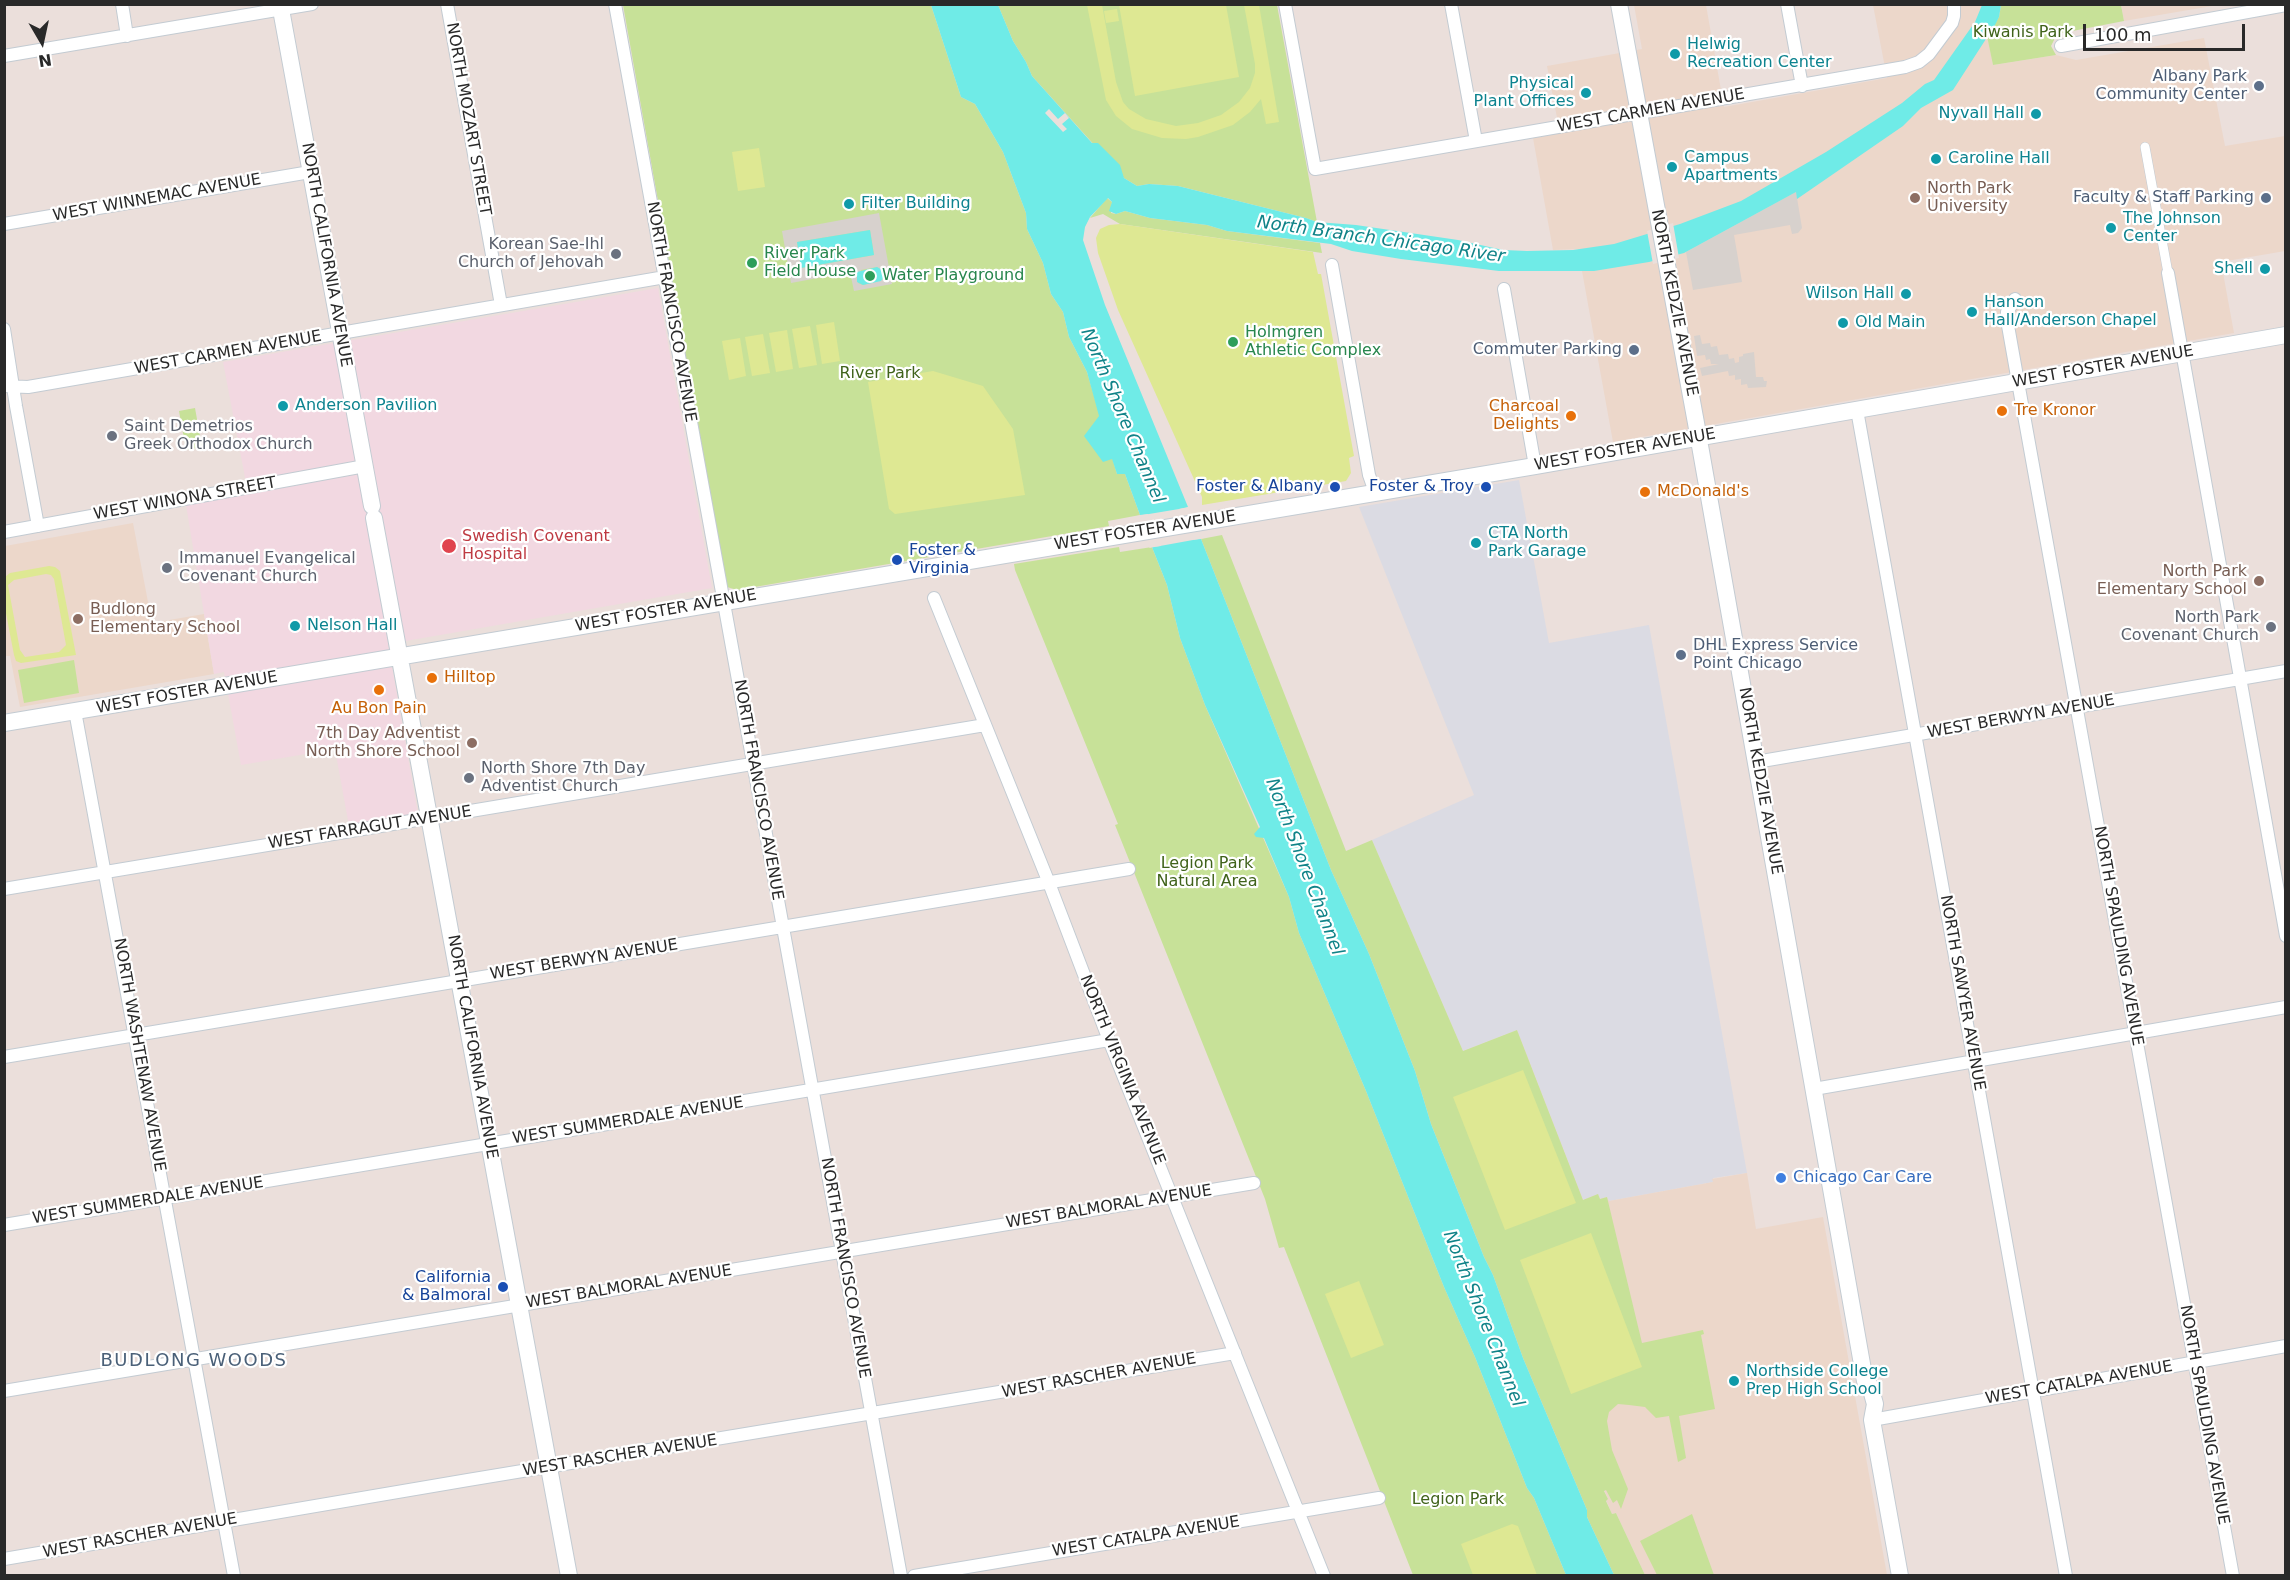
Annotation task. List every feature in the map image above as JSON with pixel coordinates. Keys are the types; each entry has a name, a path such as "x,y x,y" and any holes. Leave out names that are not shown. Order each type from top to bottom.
{"main road":[{"name":"NORTH KEDZIE AVENUE","path":"1619,4 1699,438 1865,1381 1861,1389 1863,1406 1872,1420 1900,1575"},
{"name":"NORTH CALIFORNIA AVENUE","path":"280,7 569,1575"},
{"name":"WEST FOSTER AVENUE","path":"4,723 1535,466 2286,335"}],"street":[{"path":"122,4 127,36"},
{"path":"4,56 127,36 280,7 312,4"},
{"name":"NORTH MOZART STREET","path":"447,4 501,305"},
{"name":"NORTH FRANCISCO AVENUE","path":"615,4 901,1575"},
{"name":"WEST CARMEN AVENUE","path":"1285,4 1315,169 1802,86 1919,62 1929,54 1952,22 1954,6"},
{"path":"1452,4 1476,141"},
{"path":"1787,4 1802,86"},
{"path":"2061,46 2286,5"},
{"path":"2145,147 2286,936"},
{"name":"WEST WINNEMAC AVENUE","path":"4,224 310,172"},
{"path":"1332,265 1369,476 1376,492"},
{"name":"WEST CARMEN AVENUE","path":"9,386 28,387 664,277"},
{"path":"1504,289 1535,466"},
{"name":"NORTH SPAULDING AVENUE","path":"2015,299 2007,312 2007,320 2233,1575"},
{"path":"4,329 9,386 38,526"},
{"name":"NORTH SAWYER AVENUE","path":"1857,410 2066,1575"},
{"name":"WEST WINONA STREET","path":"4,532 365,466"},
{"name":"NORTH VIRGINIA AVENUE","path":"934,598 1324,1575"},
{"name":"WEST BERWYN AVENUE","path":"1756,762 2286,671"},
{"name":"NORTH WASHTENAW AVENUE","path":"75,711 234,1575"},
{"name":"WEST FARRAGUT AVENUE","path":"4,889 985,725"},
{"name":"WEST BERWYN AVENUE","path":"4,1057 1129,869"},
{"path":"1814,1089 2286,1007"},
{"name":"WEST SUMMERDALE AVENUE","path":"4,1225 1109,1041"},
{"name":"WEST BALMORAL AVENUE","path":"4,1391 1254,1183"},
{"name":"WEST CATALPA AVENUE","path":"1872,1420 2286,1346"},
{"name":"WEST RASCHER AVENUE","path":"4,1559 1235,1353"},
{"name":"WEST CATALPA AVENUE","path":"914,1575 1379,1498"}],"shaded area":[{"path":"2121,4 2218,5 2124,21"},
{"name":"North Park University","path":"1634,5 1706,5 1724,107 1887,78 1873,5 1982,5 1993,65 2056,55 2076,60 2204,38 2225,146 2285,136 2285,251 2221,262 2234,333 1613,442 1578,249 1553,250 1533,138 1560,133 1547,66 1642,49"},
{"path":"1796,192 1802,228 1798,233 1792,234 1790,225 1734,235 1742,282 1693,290 1686,252"},
{"path":"879,213 892,284 854,291 850,272 791,283 782,231","holes":["870,230 874,255 801,268 797,242","877,267 885,274 883,279 863,285 858,283 861,270"]},
{"name":"Swedish Covenant Hospital","path":"658,288 712,588 388,644 418,814 349,826 335,749 241,765 224,672 214,674 186,505 248,493 223,362"},
{"path":"1700,335 1702,344 1710,343 1711,347 1717,346 1719,355 1728,354 1729,359 1734,358 1735,363 1739,362 1739,357 1743,354 1754,352 1756,377 1763,377 1764,381 1767,381 1766,387 1748,388 1747,384 1741,385 1741,379 1735,380 1735,375 1729,376 1728,371 1702,376 1700,368 1719,364 1711,364 1710,359 1706,360 1705,355 1697,356 1694,336"},
{"path":"1519,480 1549,643 1649,625 1747,1173 1713,1178 1713,1182 1609,1201 1607,1197 1600,1199 1598,1195 1583,1200 1517,1030 1463,1051 1372,840 1474,795 1359,507"},
{"name":"Budlong Elementary School","path":"133,523 152,623 204,614 214,674 20,707 10,656 5,656 5,546"},
{"path":"1517,1030 1583,1200 1598,1194 1600,1199 1607,1197 1609,1201 1713,1182 1712,1179 1747,1173 1756,1229 1823,1217 1887,1575 1645,1575 1616,1513 1612,1514 1606,1500 1608,1499 1604,1490"}],"green space":[{"name":"River Park","path":"623,5 931,5 961,97 975,104 1003,152 1026,213 1027,229 1043,263 1051,294 1063,312 1069,337 1087,372 1117,474 1125,474 1140,515 1108,521 1109,526 1058,535 737,590 727,587"},
{"path":"998,5 1277,5 1317,222 1178,186 1149,184 1137,186 1124,178 1032,76 1013,41"},
{"path":"1087,5 1102,5 1116,82 1123,102 1129,109 1146,119 1176,126 1198,123 1221,115 1239,102 1250,88 1255,73 1255,64 1244,5 1259,5 1279,122 1266,124 1261,99 1250,112 1233,125 1198,137 1162,138 1132,129 1116,116 1106,100"},
{"path":"1119,5 1226,5 1239,77 1135,96"},
{"name":"Kiwanis Park","path":"2001,5 2121,5 2124,21 2057,34 2051,46 2056,55 1993,65 1987,36 1999,17"},
{"path":"1117,9 1119,21 1106,23 1104,11"},
{"path":"759,148 765,187 738,191 732,152"},
{"path":"1107,198 1112,202 1111,213 1125,211 1150,218 1207,225 1227,231 1320,243 1322,253 1120,224 1103,214 1090,218"},
{"name":"Holmgren Athletic Complex","path":"1120,224 1313,252 1318,274 1321,274 1354,456 1349,458 1351,473 1346,481 1202,505 1202,497 1118,310 1098,253 1096,238 1100,229"},
{"path":"834,322 840,361 822,364 816,325"},
{"path":"810,326 817,365 799,368 792,329"},
{"path":"787,330 793,369 776,372 769,333"},
{"path":"763,334 770,373 752,376 745,337"},
{"path":"740,338 746,376 729,380 722,341"},
{"path":"933,371 983,386 1013,429 1025,495 895,514 889,509 868,382"},
{"path":"195,408 202,447 186,450 179,411"},
{"path":"1222,535 1346,851 1372,840 1463,1051 1517,1030 1583,1200 1598,1194 1600,1199 1607,1197 1642,1343 1703,1330 1704,1334 1701,1335 1715,1409 1679,1416 1686,1458 1678,1462 1669,1416 1656,1418 1645,1407 1618,1404 1609,1412 1607,1421 1612,1450 1628,1489 1621,1509 1617,1500 1613,1503 1606,1490 1604,1491 1608,1499 1606,1501 1612,1514 1616,1513 1645,1575 1614,1575 1587,1517 1587,1510 1523,1358 1493,1275 1431,1124 1415,1071 1369,954 1331,870 1201,539"},
{"name":"Legion Park","path":"1119,547 1120,552 1152,547 1167,585 1180,638 1205,705 1289,897 1299,933 1366,1091 1527,1488 1534,1498 1566,1575 1413,1575 1284,1247 1279,1248 1265,1199 1115,825 1118,824 1015,570 1014,564"},
{"path":"49,566 60,571 76,655 21,663 16,661 5,608 5,577 10,573","holes":["51,575 54,579 66,645 59,652 25,657 20,650 8,585 14,580"]},
{"path":"74,660 79,693 24,703 18,670"},
{"path":"1523,1070 1576,1203 1505,1230 1453,1097"},
{"path":"1591,1233 1642,1367 1571,1394 1520,1260"},
{"path":"1359,1281 1384,1345 1351,1358 1325,1294"},
{"path":"1692,1514 1714,1575 1657,1575 1640,1541"},
{"path":"1512,1524 1518,1526 1537,1575 1473,1575 1461,1544"}],"water":[{"path":"931,5 998,5 1013,41 1032,76 1092,143 1098,143 1120,165 1124,178 1137,186 1149,184 1178,186 1317,222 1356,225 1458,240 1503,250 1527,251 1573,250 1614,244 1680,224 1741,201 1826,152 1934,80 1975,22 1982,5 2001,5 1995,25 1953,90 1921,108 1903,126 1797,199 1796,192 1684,253 1649,262 1594,271 1499,271 1401,259 1352,251 1331,244 1227,231 1207,225 1150,218 1125,211 1116,214 1109,211 1112,202 1108,198 1090,217 1085,227 1083,240 1105,305 1188,507 1179,509 1191,540 1201,539 1331,870 1369,954 1415,1071 1431,1124 1493,1275 1523,1358 1587,1510 1587,1517 1614,1575 1566,1575 1534,1498 1527,1488 1366,1091 1299,933 1289,897 1264,838 1256,837 1254,834 1260,827 1205,705 1180,638 1167,585 1152,547 1161,546 1148,514 1140,515 1125,474 1117,474 1112,459 1103,462 1084,436 1099,416 1087,372 1069,337 1063,312 1051,294 1043,263 1027,229 1026,213 1003,152 975,104 961,97"},
{"path":"870,230 874,255 801,268 797,242"},
{"name":"Water Playground","path":"877,267 884,271 881,281 863,285 857,282 857,272"}],"pier":[{"path":"1049,109 1058,119 1065,113 1069,118 1062,124 1067,129 1063,132 1045,113"},
{"path":"1673,223 1679,258 1653,264 1647,231"},
{"path":"1191,507 1183,511 1193,537 1204,538 1149,548 1157,543 1147,517 1137,516"}],"place":[{"name":"Helwig Recreation Center","path":"1675,54"},
{"name":"Albany Park Community Center","path":"2259,86"},
{"name":"Physical Plant Offices","path":"1586,93"},
{"name":"Nyvall Hall","path":"2036,114"},
{"name":"Caroline Hall","path":"1936,159"},
{"name":"Campus Apartments","path":"1672,167"},
{"name":"North Park University","path":"1915,198"},
{"name":"Faculty & Staff Parking","path":"2266,198"},
{"name":"Filter Building","path":"849,204"},
{"name":"The Johnson Center","path":"2111,228"},
{"name":"Korean Sae-Ihl Church of Jehovah","path":"616,254"},
{"name":"River Park Field House","path":"752,263"},
{"name":"Shell","path":"2265,269"},
{"name":"Water Playground","path":"870,276"},
{"name":"Wilson Hall","path":"1906,294"},
{"name":"Hanson Hall/Anderson Chapel","path":"1972,312"},
{"name":"Old Main","path":"1843,323"},
{"name":"Holmgren Athletic Complex","path":"1233,342"},
{"name":"Commuter Parking","path":"1634,350"},
{"name":"Anderson Pavilion","path":"283,406"},
{"name":"Tre Kronor","path":"2002,411"},
{"name":"Charcoal Delights","path":"1571,416"},
{"name":"Saint Demetrios Greek Orthodox Church","path":"112,436"},
{"name":"Foster & Albany","path":"1335,487"},
{"name":"Foster & Troy","path":"1486,487"},
{"name":"McDonald's","path":"1645,492"},
{"name":"CTA North Park Garage","path":"1476,543"},
{"name":"Swedish Covenant Hospital","path":"449,546"},
{"name":"Foster & Virginia","path":"897,560"},
{"name":"Immanuel Evangelical Covenant Church","path":"167,568"},
{"name":"North Park Elementary School","path":"2259,581"},
{"name":"Budlong Elementary School","path":"78,619"},
{"name":"Nelson Hall","path":"295,626"},
{"name":"North Park Covenant Church","path":"2271,627"},
{"name":"DHL Express Service Point Chicago","path":"1681,655"},
{"name":"Hilltop","path":"432,678"},
{"name":"Au Bon Pain","path":"379,690"},
{"name":"7th Day Adventist North Shore School","path":"472,743"},
{"name":"North Shore 7th Day Adventist Church","path":"469,778"},
{"name":"Chicago Car Care","path":"1781,1178"},
{"name":"California & Balmoral","path":"503,1287"},
{"name":"Northside College Prep High School","path":"1734,1381"}],"district":[{"name":"BUDLONG WOODS","path":"194,1361"}],"water label":[{"name":"North Branch Chicago River","path":"1381,240"},
{"name":"North Shore Channel","path":"1122,416"},
{"name":"North Shore Channel","path":"1304,867"},
{"name":"North Shore Channel","path":"1483,1319"}],"park label":[{"name":"Legion Park Natural Area","path":"1207,873"}]}
